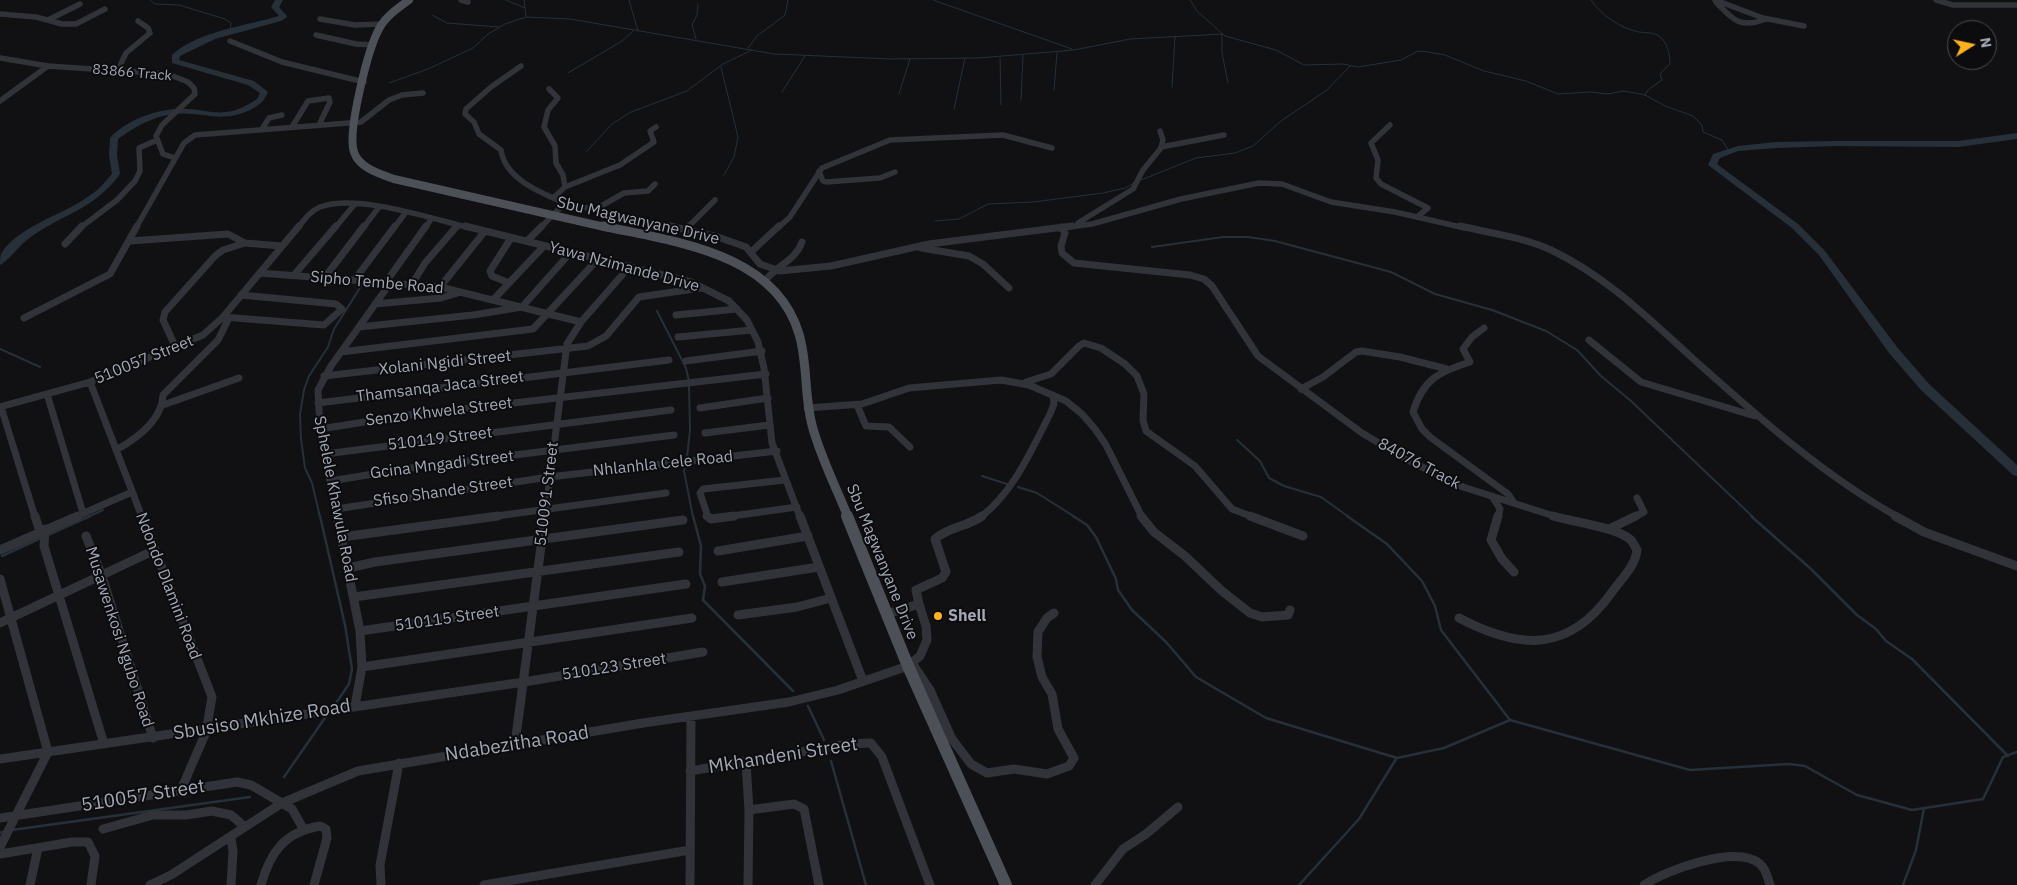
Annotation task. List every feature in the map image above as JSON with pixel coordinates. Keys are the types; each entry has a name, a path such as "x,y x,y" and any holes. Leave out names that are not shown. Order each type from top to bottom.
{"main road":[{"name":"Sbu Magwanyane Drive","path":"409,0 382,24 373,45 351,140 354,151 361,162 377,173 394,179 694,247 731,260 751,270 765,281 784,301 800,336 807,408 814,433 887,614 950,747 1006,885"}],"street":[{"path":"461,0 468,2"},
{"path":"1714,0 1734,21 1741,24 1756,24 1766,19"},
{"path":"1714,0 1766,19 1804,26"},
{"path":"1936,0 1959,5 2017,5"},
{"path":"48,20 80,4"},
{"path":"0,14 36,17 78,24 105,10"},
{"path":"320,19 355,25 382,24"},
{"path":"118,70 126,53 150,33 148,28 138,21"},
{"path":"316,35 356,44 373,45"},
{"path":"230,42 282,62 364,82"},
{"name":"83866 Track","path":"0,58 48,66 168,74 188,82 194,88 194,94 158,130 157,140"},
{"path":"0,101 48,66"},
{"path":"521,66 491,87 465,112 474,122 479,134 501,150 502,160 521,179 565,203 726,239 752,252 760,264 773,270 831,266 914,246 1061,228 1109,220 1181,198 1259,183 1282,184 1320,200 1417,217 1538,244 1566,258 1620,293 1758,417 1808,457 1898,519 1924,532 2017,566"},
{"path":"549,89 558,98 548,110 544,127 555,146 556,163 563,175 565,187"},
{"path":"24,318 110,274 186,140 195,135 363,122 375,109 401,94 423,93"},
{"path":"292,127 304,103 313,98 329,98 330,102 319,125"},
{"path":"262,129 269,118 282,116"},
{"path":"1390,125 1371,143 1378,160 1376,178 1381,184 1428,208 1427,211 1417,217"},
{"path":"553,198 565,187 580,178 623,163 640,148 654,142 650,131 656,127"},
{"path":"1072,226 1092,216 1112,200 1133,189 1142,170 1161,148 1163,140 1160,131"},
{"path":"752,252 790,217 819,171 830,163 864,152 890,140 1003,135 1052,148"},
{"path":"1161,148 1190,140 1224,135"},
{"path":"65,244 79,227 113,202 136,179 140,171 138,162 139,148 157,140 163,154 175,158"},
{"path":"819,171 823,181 826,182 880,178 894,172"},
{"path":"596,210 624,193 648,190 654,184"},
{"path":"686,229 715,200"},
{"path":"527,241 565,203"},
{"name":"Yawa Nzimande Drive","path":"323,204 354,204 379,207 432,218 630,266 703,288 729,301 752,330 762,351 772,443 777,451 786,480 863,682"},
{"name":"510057 Street","path":"0,407 90,382 204,335 226,318 241,295 310,213 323,204"},
{"path":"294,275 354,204"},
{"path":"325,277 379,207"},
{"path":"355,279 406,212"},
{"name":"Sphelele Khawula Road","path":"355,706 362,667 360,631 320,428 318,390 324,376 432,218"},
{"path":"412,284 424,263 458,225"},
{"name":"84076 Track","path":"1061,228 1065,233 1061,246 1062,254 1074,263 1190,275 1209,282 1258,356 1362,433 1406,459 1463,487 1576,522 1609,529 1631,540 1637,553 1634,561 1597,613 1586,623 1556,639 1530,642 1478,629 1459,618"},
{"path":"440,287 463,261 484,231"},
{"path":"130,241 228,234 245,244"},
{"path":"509,283 492,276 490,272 511,238"},
{"path":"765,281 773,270 798,253 802,242"},
{"path":"176,348 163,320 165,312 215,256 223,250 245,244 282,246"},
{"path":"493,300 544,246"},
{"path":"914,246 965,253 983,264 993,276 1009,288"},
{"path":"359,327 473,315 522,307 571,252"},
{"path":"341,352 529,330 537,327 599,258"},
{"name":"510091 Street","path":"515,744 566,349 568,341 581,322 630,266"},
{"name":"Sipho Tembe Road","path":"260,273 440,287 581,322"},
{"name":"Xolani Ngidi Street","path":"324,376 588,346 599,342 639,297 703,288"},
{"path":"375,304 441,298 461,292"},
{"path":"163,405 163,394 218,340 226,318 324,325 342,309 336,304 241,295"},
{"path":"676,314 737,309"},
{"path":"1484,328 1472,336 1464,349 1470,362 1440,372 1418,395 1413,408 1415,417 1422,429 1508,494 1514,503"},
{"path":"678,337 752,330"},
{"path":"1589,340 1641,382 1670,392 1704,399 1758,417"},
{"path":"1021,383 1046,378 1055,372 1080,344 1096,345 1122,363 1140,380 1144,393 1142,422 1146,431 1158,442 1195,466 1232,509 1303,536"},
{"path":"686,361 762,351"},
{"path":"1301,389 1318,381 1358,351 1378,352 1447,369"},
{"name":"Thamsanqa Jaca Street","path":"318,403 668,360"},
{"name":"Senzo Khwela Street","path":"320,428 401,416 766,374"},
{"path":"116,450 138,436 163,405 174,399 239,378"},
{"path":"807,408 857,405 908,388 1001,380 1021,383 1053,395 1079,409 1093,424 1120,471 1144,521 1178,549 1223,594 1254,615 1288,615 1290,610"},
{"name":"Ndondo Dlamini Road","path":"90,382 212,697 212,708 206,728 181,790"},
{"path":"47,394 83,513"},
{"path":"910,665 922,653 927,640 926,626 916,590 942,578 946,572 935,539 944,533 973,523 1012,488 1050,414 1054,404 1053,395"},
{"path":"700,408 768,398"},
{"path":"857,405 867,427 888,427 910,447"},
{"path":"0,407 42,531 44,546 104,744"},
{"name":"510119 Street","path":"325,454 671,410"},
{"path":"705,433 769,424"},
{"name":"Gcina Mngadi Street","path":"331,481 674,435"},
{"name":"Nhlanhla Cele Road","path":"549,477 777,451"},
{"name":"Sfiso Shande Street","path":"336,509 549,477"},
{"path":"786,480 703,489 700,493 707,516 711,519 797,507"},
{"path":"0,550 132,492"},
{"path":"342,537 666,493"},
{"path":"1492,496 1500,509 1492,540 1496,552 1514,572"},
{"path":"1609,529 1644,512 1637,498"},
{"path":"348,568 683,520"},
{"name":"Musawenkosi Ngubo Road","path":"86,536 102,576 152,738"},
{"path":"718,550 808,536"},
{"path":"0,623 155,550"},
{"path":"354,598 679,552"},
{"path":"722,582 819,568"},
{"path":"0,579 48,752 0,847"},
{"name":"510115 Street","path":"360,631 686,584"},
{"path":"738,615 797,607 831,598"},
{"path":"887,614 919,604"},
{"path":"950,747 980,770 993,773 1012,769 1048,774 1073,762 1073,754 1057,727 1052,695 1041,674 1036,654 1038,631 1046,618 1054,613"},
{"path":"362,667 692,618"},
{"name":"510123 Street","path":"524,682 703,652"},
{"name":"Ndabezitha Road","path":"150,885 171,875 282,803 344,775 400,763 515,744 789,702 838,690 910,665"},
{"name":"Sbusiso Mkhize Road","path":"0,759 524,682"},
{"path":"690,885 691,718"},
{"name":"Mkhandeni Street","path":"690,771 746,763 848,744 871,743 882,756 930,885"},
{"path":"381,885 380,865 400,763"},
{"path":"746,763 749,810 748,885"},
{"name":"510057 Street","path":"0,818 237,782 251,785 295,812 304,830"},
{"path":"749,810 794,804 804,809 819,885"},
{"path":"1095,885 1123,849 1146,834 1178,807"},
{"path":"103,829 153,816 186,815 212,811 231,815 245,827"},
{"path":"261,885 271,855 304,830 320,826 327,833 314,885"},
{"path":"230,885 233,852 231,836"},
{"path":"0,854 72,842 88,842 94,849 91,885"},
{"path":"30,885 38,848"},
{"path":"484,885 690,850"},
{"path":"1644,885 1651,878 1671,870 1740,857 1753,860 1762,866 1770,885"}],"waterway":[{"path":"150,0 155,4 179,5 225,19 231,23 230,31"},
{"path":"0,262 11,248 25,236 91,200 105,188 116,174 113,155 114,138 130,127 165,113 188,111 211,115 228,115 245,109 261,100 264,92 251,83 175,61 176,55 212,37 278,19 283,16 275,7 279,0"},
{"path":"506,0 525,8"},
{"path":"524,0 525,8"},
{"path":"629,0 638,31"},
{"path":"748,48 757,36 785,15 788,0"},
{"path":"933,0 1072,49"},
{"path":"1190,0 1197,11 1225,36 1276,50 1304,65 1343,64 1358,67 1401,60 1418,51 1445,55 1484,71 1526,81 1558,94 1591,92 1607,94 1624,91 1645,95"},
{"path":"1591,0 1600,11 1618,24 1639,32 1654,34 1664,41 1669,53 1670,64 1660,74 1662,80 1648,90 1645,95"},
{"path":"696,39 692,25 697,15 698,4"},
{"path":"525,8 526,17"},
{"path":"432,15 447,23 499,27"},
{"path":"389,83 428,69 473,48 488,34 505,24 526,17"},
{"path":"526,17 570,19 638,31"},
{"path":"568,73 622,41 633,31"},
{"path":"638,31 752,50"},
{"path":"965,58 1074,50 1130,39 1222,34 1222,53 1228,83"},
{"path":"1172,87 1175,37"},
{"path":"586,152 612,124 631,112 687,91 723,64 752,50"},
{"path":"752,50 774,54 892,59 965,58"},
{"path":"1054,90 1057,53"},
{"path":"1021,100 1023,55"},
{"path":"782,92 805,56"},
{"path":"954,109 965,58"},
{"path":"1000,58 1001,105"},
{"path":"899,94 910,59"},
{"path":"1141,180 1196,158 1235,153 1253,146 1281,121 1327,90 1350,66"},
{"path":"721,67 738,137 734,157 724,175"},
{"path":"1645,95 1665,106 1693,116 1702,125 1703,132 1722,140 1728,150"},
{"path":"2017,136 1958,144 1806,143 1753,147 1738,149 1716,156 1712,165 1795,226 1822,253 1893,350 1925,387 2017,472"},
{"path":"935,221 959,219 988,204 1033,202 1103,193 1125,188 1134,183"},
{"path":"1152,247 1223,237 1248,237 1275,241 1391,272 1435,294 1492,310 1546,331 1577,350 1601,376 1631,401 1753,517"},
{"path":"320,517 312,483 305,468 301,439 300,414 304,390 309,376 328,347 334,329 363,283"},
{"path":"657,311 686,368 689,381"},
{"path":"0,349 40,367"},
{"path":"687,458 690,430 689,384"},
{"path":"1237,440 1260,461 1269,478 1284,486 1321,497 1349,517"},
{"path":"686,464 684,471 693,517"},
{"path":"982,476 1007,484"},
{"path":"1018,487 1037,493 1075,517"},
{"path":"88,517 103,510"},
{"path":"48,535 90,516"},
{"path":"320,516 345,625 352,669 349,684 336,703"},
{"path":"693,516 701,546 700,574 705,586 703,600 793,691"},
{"path":"1073,516 1087,525 1096,537 1116,579 1118,590 1132,610 1166,642 1196,677 1266,718 1397,758 1444,748 1510,720"},
{"path":"1347,516 1387,544 1422,581 1435,606 1441,630 1510,720"},
{"path":"1751,516 1811,569 1857,615 1876,629 1886,641 1912,659 2007,755"},
{"path":"2,556 41,538"},
{"path":"808,706 824,740"},
{"path":"284,777 327,715"},
{"path":"1510,720 1690,770 1789,764 1805,766 1857,795 1912,810 1924,808"},
{"path":"2007,755 2017,752"},
{"path":"1924,808 1983,799 2003,757 2007,755"},
{"path":"1299,885 1359,819 1396,759"},
{"path":"831,761 866,885"},
{"path":"12,830 250,797"},
{"path":"1903,885 1916,850 1924,808"}],"place":[{"name":"Shell","path":"938,616"}]}
